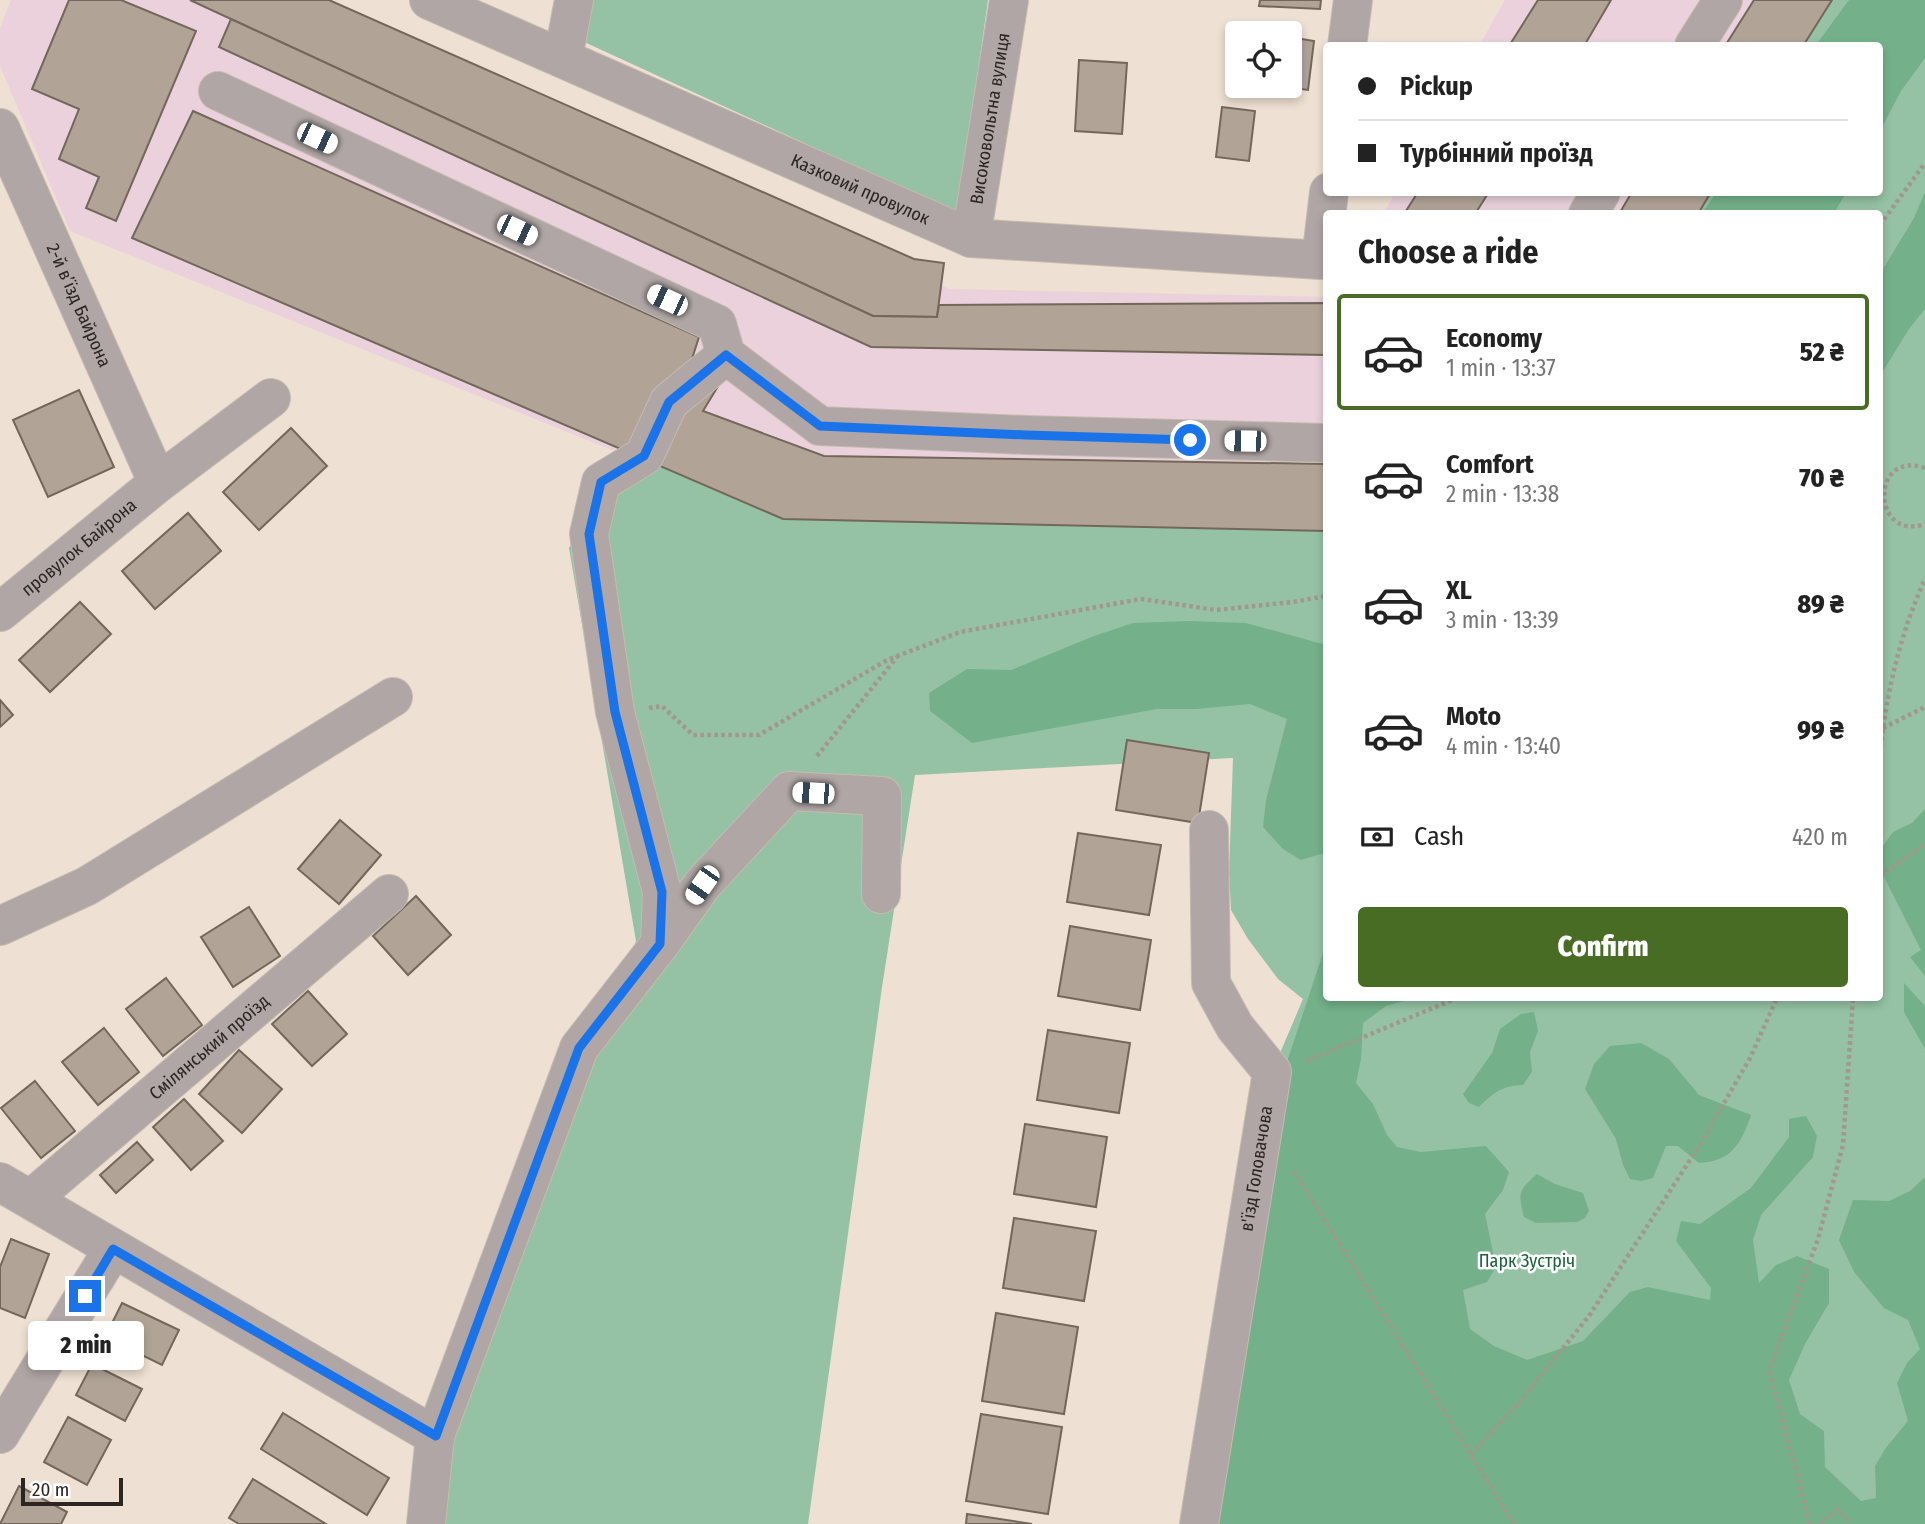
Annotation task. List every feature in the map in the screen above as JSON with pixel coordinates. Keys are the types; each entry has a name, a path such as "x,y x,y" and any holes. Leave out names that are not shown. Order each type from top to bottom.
{"street":[{"name":"Казковий провулок","path":"429,0 971,238 1321,260 1323,243"},
{"path":"563,58 574,0"},
{"name":"Високовольтна вулиця","path":"971,238 1009,0"},
{"path":"1348,42 1353,0"},
{"path":"1697,42 1723,0"},
{"path":"218,91 717,324 726,355 820,426 1040,436 1323,443"},
{"name":"2-й в’їзд Байрона","path":"0,128 158,483"},
{"path":"660,944 662,892 615,712 589,534 601,482 644,456 669,402 726,355"},
{"name":"провулок Байрона","path":"0,612 158,483 271,398"},
{"path":"0,926 87,886 393,697"},
{"path":"426,1524 436,1436 579,1048 702,885 789,791 882,796 881,894"},
{"path":"1209,830 1211,984 1235,1027 1272,1072"},
{"name":"Смілянський проїзд","path":"16,1191 389,894"},
{"name":"в'їзд Головачова","path":"1199,1524 1272,1072"},
{"path":"16,1191 436,1436"},
{"path":"0,1434 113,1249"}],"path":[{"path":"1883,221 1925,163"},
{"path":"1925,468 1911,465 1901,467 1886,481 1883,491 1883,501 1893,518 1911,526 1925,524"},
{"path":"1883,720 1900,643 1925,579"},
{"path":"615,712 662,706 693,736 760,735 887,660 960,632 1141,599 1216,610 1323,596"},
{"path":"789,791 898,656"},
{"path":"1883,728 1925,707"},
{"path":"1883,874 1925,844"},
{"path":"1272,1072 1319,1057 1450,1001"},
{"path":"1471,1454 1517,1405 1589,1316 1700,1143 1750,1058 1776,1001"},
{"path":"1810,1524 1769,1370 1818,1239 1843,1144 1853,1001"},
{"path":"1293,1170 1514,1524"},
{"path":"1820,1524 1838,1509 1850,1524"}],"shaded area":[{"path":"11,0 326,0 950,289 1323,297 1323,531 783,519 70,231 0,66 0,28"},
{"path":"1505,0 1832,0 1805,42 1481,42"},
{"path":"1393,196 1709,196 1700,210 1385,210"}],"green space":[{"path":"590,0 988,0 958,214 582,41"},
{"name":"Парк Зустріч","path":"1832,0 1925,0 1925,1524 1199,1524 1272,1072 1303,999 1278,979 1248,939 1231,910 1229,872 1233,758 915,775 882,987 808,1524 442,1524 448,1454 590,1053 636,941 569,548 624,450 783,519 1323,531 1323,1001 1883,1001 1883,210 1700,210 1709,196 1883,196 1883,42 1805,42"},
{"path":"1849,0 1925,0 1925,58 1901,91 1883,125 1883,42 1818,42"},
{"path":"1925,192 1925,309 1883,371 1883,269 1914,218"},
{"path":"1714,196 1844,196 1836,210 1704,210"},
{"path":"1133,623 1246,623 1323,644 1323,854 1301,860 1283,849 1263,827 1266,800 1287,719 1250,704 1157,709 972,743 930,711 929,693 967,669 1011,670"},
{"path":"1925,809 1925,976 1910,957 1921,950 1883,875 1883,846 1893,832 1912,823"},
{"path":"1323,953 1323,1001 1404,1001 1386,1006 1363,1023 1361,1059 1356,1083 1373,1104 1387,1135 1397,1147 1421,1152 1486,1146 1509,1172 1503,1190 1485,1214 1496,1267 1487,1282 1463,1290 1470,1329 1494,1346 1527,1360 1583,1341 1630,1292 1648,1287 1710,1300 1711,1288 1676,1241 1681,1221 1700,1224 1751,1188 1789,1137 1789,1119 1806,1116 1817,1136 1813,1157 1761,1215 1753,1240 1759,1283 1776,1265 1797,1256 1829,1269 1829,1303 1805,1344 1789,1380 1800,1414 1824,1431 1825,1467 1861,1501 1876,1498 1875,1466 1908,1421 1897,1383 1907,1363 1920,1349 1908,1320 1884,1308 1854,1272 1839,1240 1853,1200 1889,1201 1910,1191 1925,1177 1925,1524 1210,1524 1280,1083"},
{"path":"1904,983 1925,1006 1925,1049 1904,1012"},
{"path":"1534,1012 1538,1031 1530,1052 1532,1072 1523,1085 1499,1091 1479,1107 1469,1103 1463,1094 1492,1053 1500,1029 1521,1014"},
{"path":"1641,1043 1669,1059 1699,1095 1751,1115 1743,1136 1729,1153 1714,1161 1699,1163 1678,1146 1666,1146 1653,1178 1641,1181 1630,1179 1616,1139 1585,1089 1594,1064 1610,1046"},
{"path":"1537,1174 1555,1184 1583,1193 1589,1211 1585,1218 1577,1222 1536,1223 1524,1217 1521,1192"}],"building":[{"path":"69,0 121,0 196,31 116,221 86,208 99,177 59,159 79,109 32,89"},
{"path":"190,0 329,0 914,259 944,263 937,317 873,316"},
{"path":"1260,0 1321,0 1320,9 1259,6"},
{"path":"1538,0 1611,0 1586,42 1512,42"},
{"path":"1754,0 1832,0 1806,42 1728,42"},
{"path":"231,19 873,316 937,317 939,305 1323,303 1323,355 871,347 219,47"},
{"path":"1302,39 1314,41 1308,90 1302,89"},
{"path":"1079,60 1127,63 1122,134 1075,131"},
{"path":"1222,107 1255,111 1249,161 1216,157"},
{"path":"193,111 699,337 689,368 720,383 703,411 824,456 1323,464 1323,531 783,519 132,238"},
{"path":"1415,196 1486,196 1478,210 1407,210"},
{"path":"1630,196 1709,196 1700,210 1621,210"},
{"path":"79,390 114,467 48,497 13,420"},
{"path":"291,428 327,466 259,530 223,492"},
{"path":"188,513 221,551 155,609 122,571"},
{"path":"80,602 111,634 50,692 19,660"},
{"path":"0,700 13,715 0,727"},
{"path":"1127,740 1209,753 1198,823 1116,810"},
{"path":"340,820 381,855 339,904 298,869"},
{"path":"1078,833 1161,845 1149,915 1067,902"},
{"path":"416,896 451,935 408,975 373,936"},
{"path":"249,907 280,956 233,987 201,937"},
{"path":"1070,926 1151,940 1140,1010 1058,996"},
{"path":"166,978 202,1025 163,1056 126,1009"},
{"path":"308,991 347,1034 312,1066 272,1024"},
{"path":"104,1028 139,1072 98,1105 62,1062"},
{"path":"1048,1030 1130,1043 1119,1113 1037,1100"},
{"path":"239,1050 282,1089 242,1133 199,1094"},
{"path":"35,1081 75,1131 41,1158 1,1108"},
{"path":"184,1099 223,1141 191,1170 153,1127"},
{"path":"1025,1124 1107,1137 1096,1207 1014,1194"},
{"path":"137,1142 153,1160 116,1193 100,1175"},
{"path":"1014,1218 1096,1231 1084,1301 1003,1288"},
{"path":"11,1239 49,1254 25,1318 0,1308 0,1267"},
{"path":"122,1303 179,1330 162,1365 105,1337"},
{"path":"996,1313 1078,1327 1064,1414 982,1401"},
{"path":"92,1364 142,1389 125,1421 76,1395"},
{"path":"283,1413 389,1478 367,1515 261,1449"},
{"path":"981,1414 1062,1427 1048,1514 966,1501"},
{"path":"68,1417 111,1440 87,1485 44,1462"},
{"path":"253,1479 326,1524 239,1524 229,1518"},
{"path":"19,1486 67,1512 61,1524 0,1524"},
{"path":"967,1514 1032,1524 966,1524"}],"route":[{"path":"85,1296 113,1249 436,1436 579,1048 660,944 662,892 615,712 589,534 601,482 644,456 669,402 726,355 820,426 1190,440"}]}
